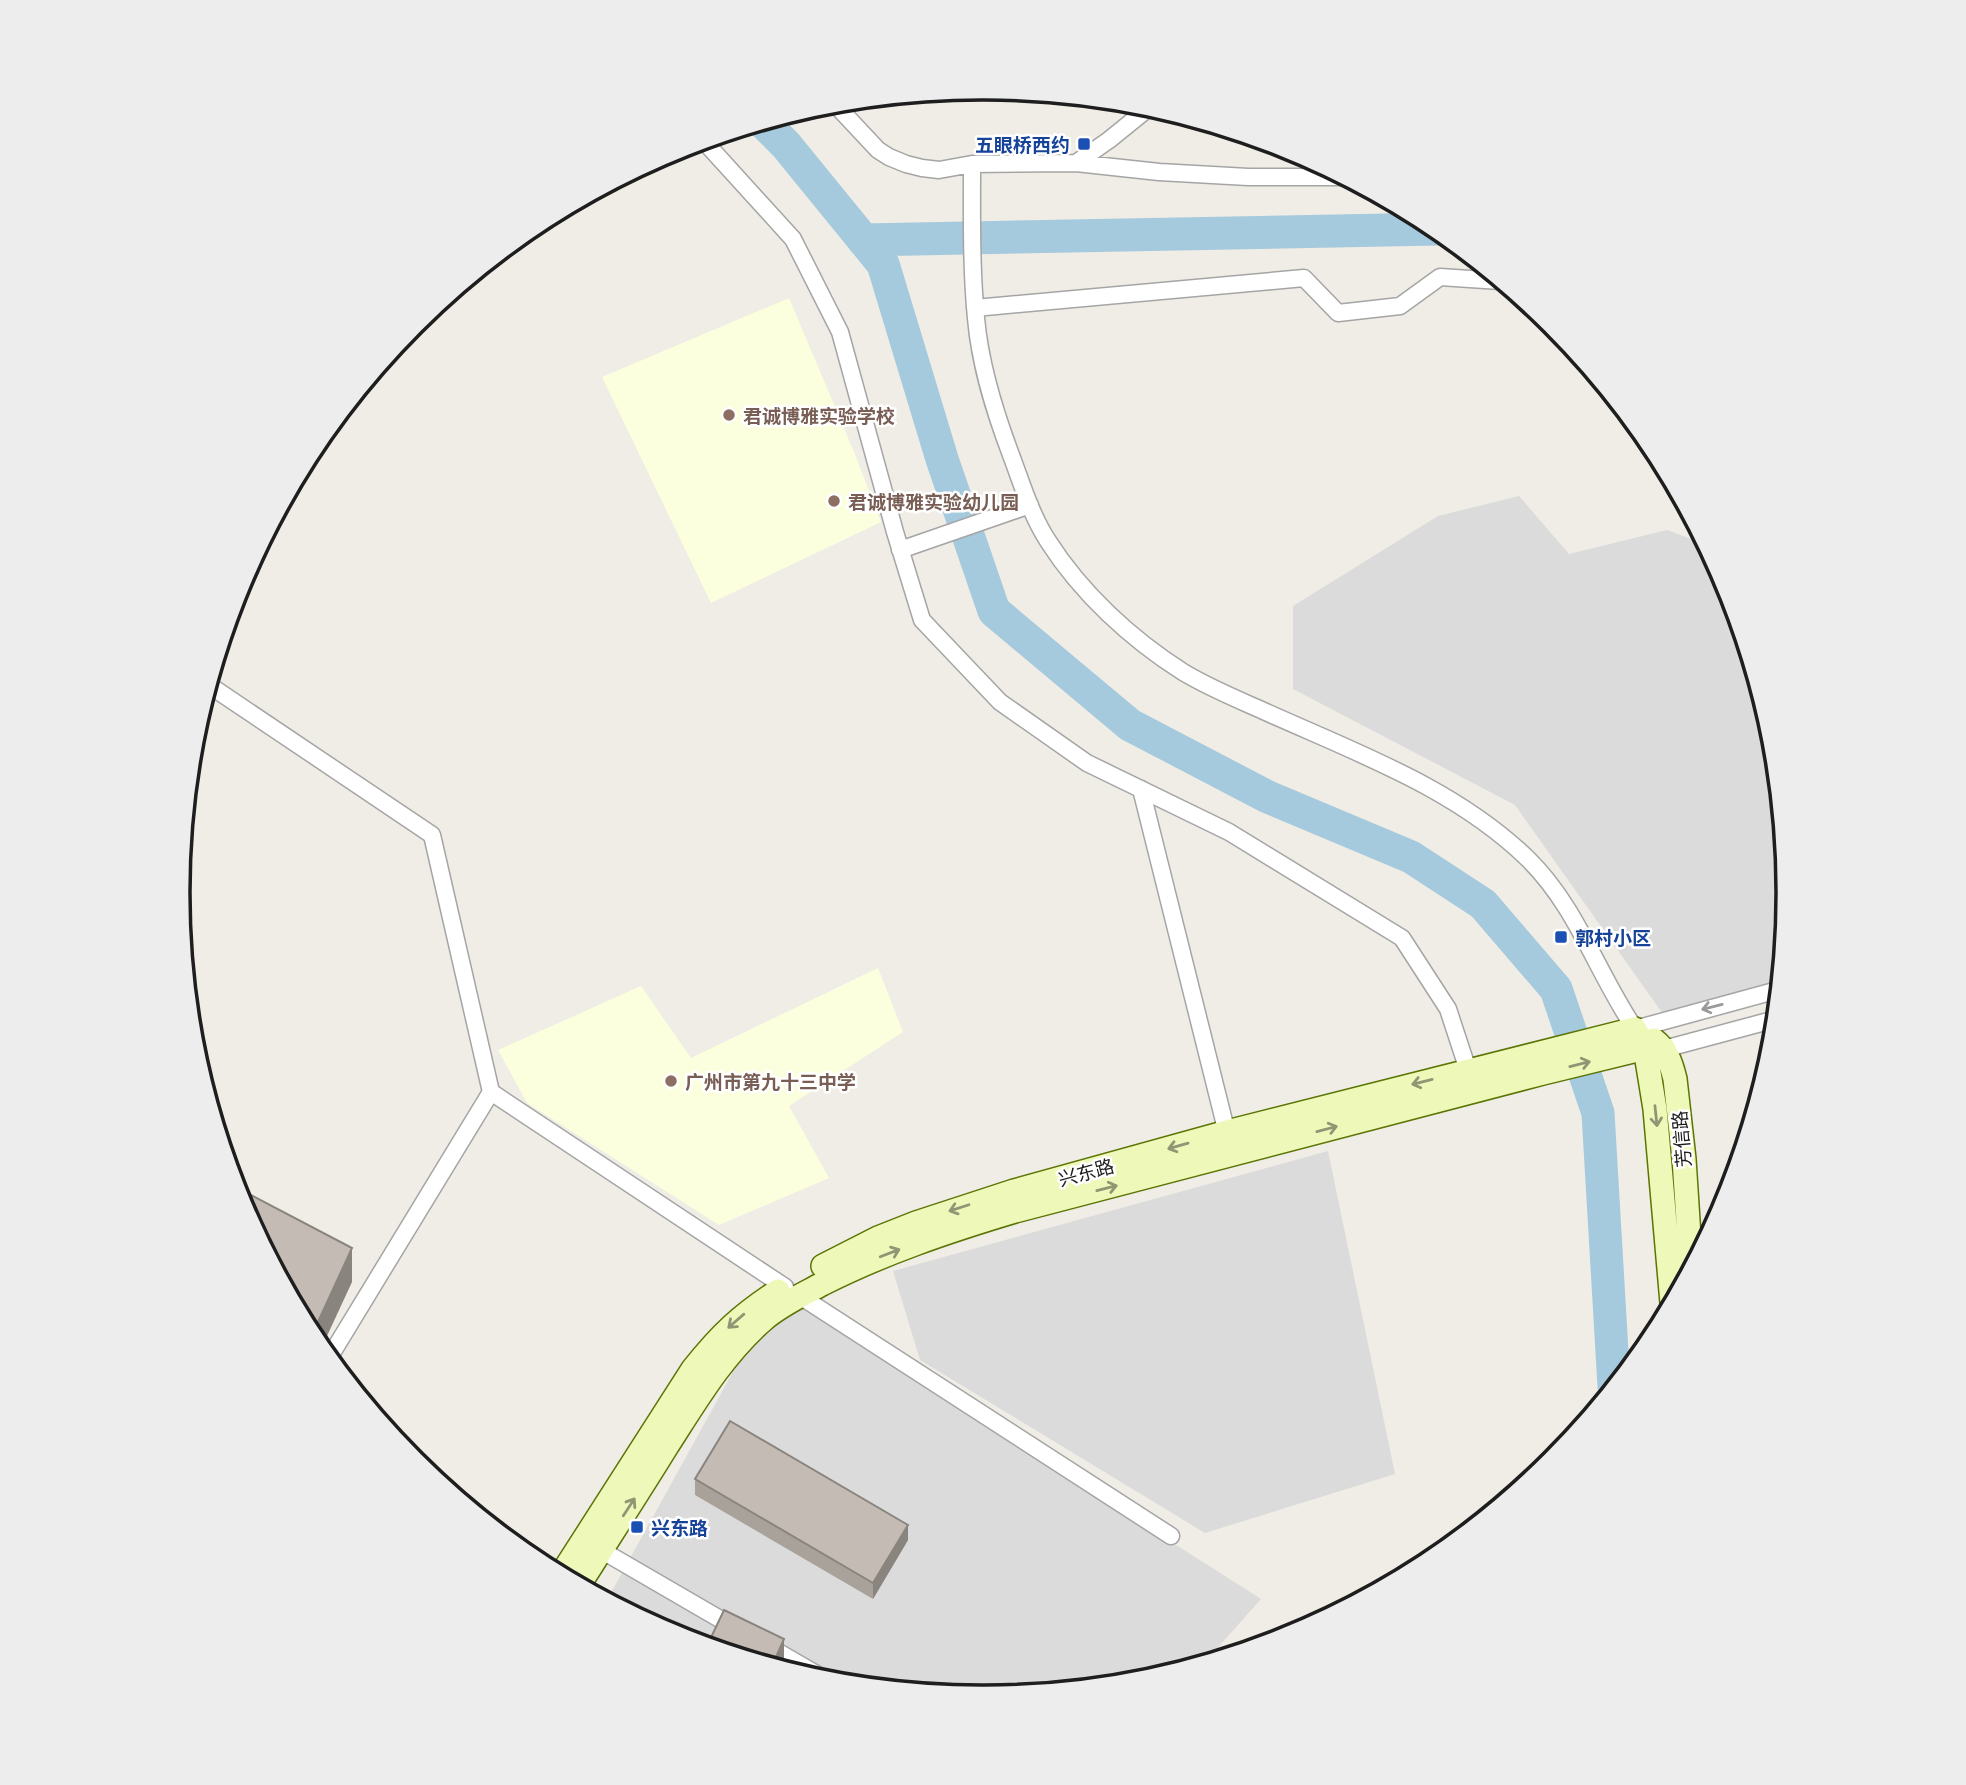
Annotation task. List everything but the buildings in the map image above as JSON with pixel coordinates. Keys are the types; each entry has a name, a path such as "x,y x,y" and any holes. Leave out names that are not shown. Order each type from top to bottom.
{"street":[{"path":"843,113 867,140 889,157 906,164 939,170 972,164 1076,163 1159,172 1248,177 1323,177"},
{"path":"1076,163 1140,116"},
{"path":"711,148 793,239 840,332 922,620 1000,702 1087,763 1229,832 1402,938 1448,1009 1468,1070"},
{"path":"972,164 972,256 979,345 991,399 1030,505 1048,541 1087,591 1130,633 1161,658 1213,688 1363,755 1449,798 1478,817 1512,845 1529,860 1564,902 1610,991 1648,1042"},
{"path":"975,308 1304,278 1338,313 1400,306 1440,277 1486,280"},
{"path":"900,550 1030,505"},
{"path":"216,690 432,835 491,1092 792,1292 1171,1536"},
{"path":"1141,789 1230,1143"},
{"path":"1648,1042 1769,994"},
{"path":"1648,1042 1700,1041 1765,1022"},
{"name":"兴东路","path":"1230,1143 1611,1045 1648,1042"},
{"name":"芳信路","path":"1648,1042 1672,1066 1684,1159 1690,1251"},
{"name":"芳信路","path":"1648,1042 1671,1288"},
{"name":"兴东路","path":"566,1566 693,1369 716,1340 749,1310 961,1227 1468,1070 1539,1063"},
{"path":"335,1348 491,1092"},
{"name":"兴东路","path":"584,1577 716,1372 736,1346 792,1292"},
{"path":"601,1550 797,1663"}],"shaded area":[{"name":"君诚博雅实验学校","path":"789,298 881,522 711,603 602,377"},
{"path":"1519,496 1569,554 1667,530 1693,539 1734,638 1761,738 1769,789 1776,892 1770,988 1663,1014 1515,805 1293,689 1293,606 1438,516"},
{"name":"广州市第九十三中学","path":"878,968 903,1032 789,1106 829,1178 719,1225 527,1103 498,1050 641,986 691,1058"},
{"path":"1328,1151 1395,1474 1205,1533 920,1360 893,1271"},
{"path":"802,1307 1261,1599 1216,1650 1138,1670 1086,1678 1035,1684 983,1685 931,1684 880,1678 828,1670 778,1658 680,1625 611,1592 745,1350 765,1329"}],"waterway":[{"path":"770,129 883,264 942,459 994,611 1130,725 1268,797 1411,857 1483,904 1556,989 1598,1113 1613,1373"},
{"path":"863,240 1417,229"}],"place":[{"name":"五眼桥西约","path":"1084,144"},
{"name":"君诚博雅实验学校","path":"729,415"},
{"name":"君诚博雅实验幼儿园","path":"834,501"},
{"name":"郭村小区","path":"1561,937"},
{"name":"广州市第九十三中学","path":"671,1081"},
{"name":"兴东路","path":"637,1527"}]}
